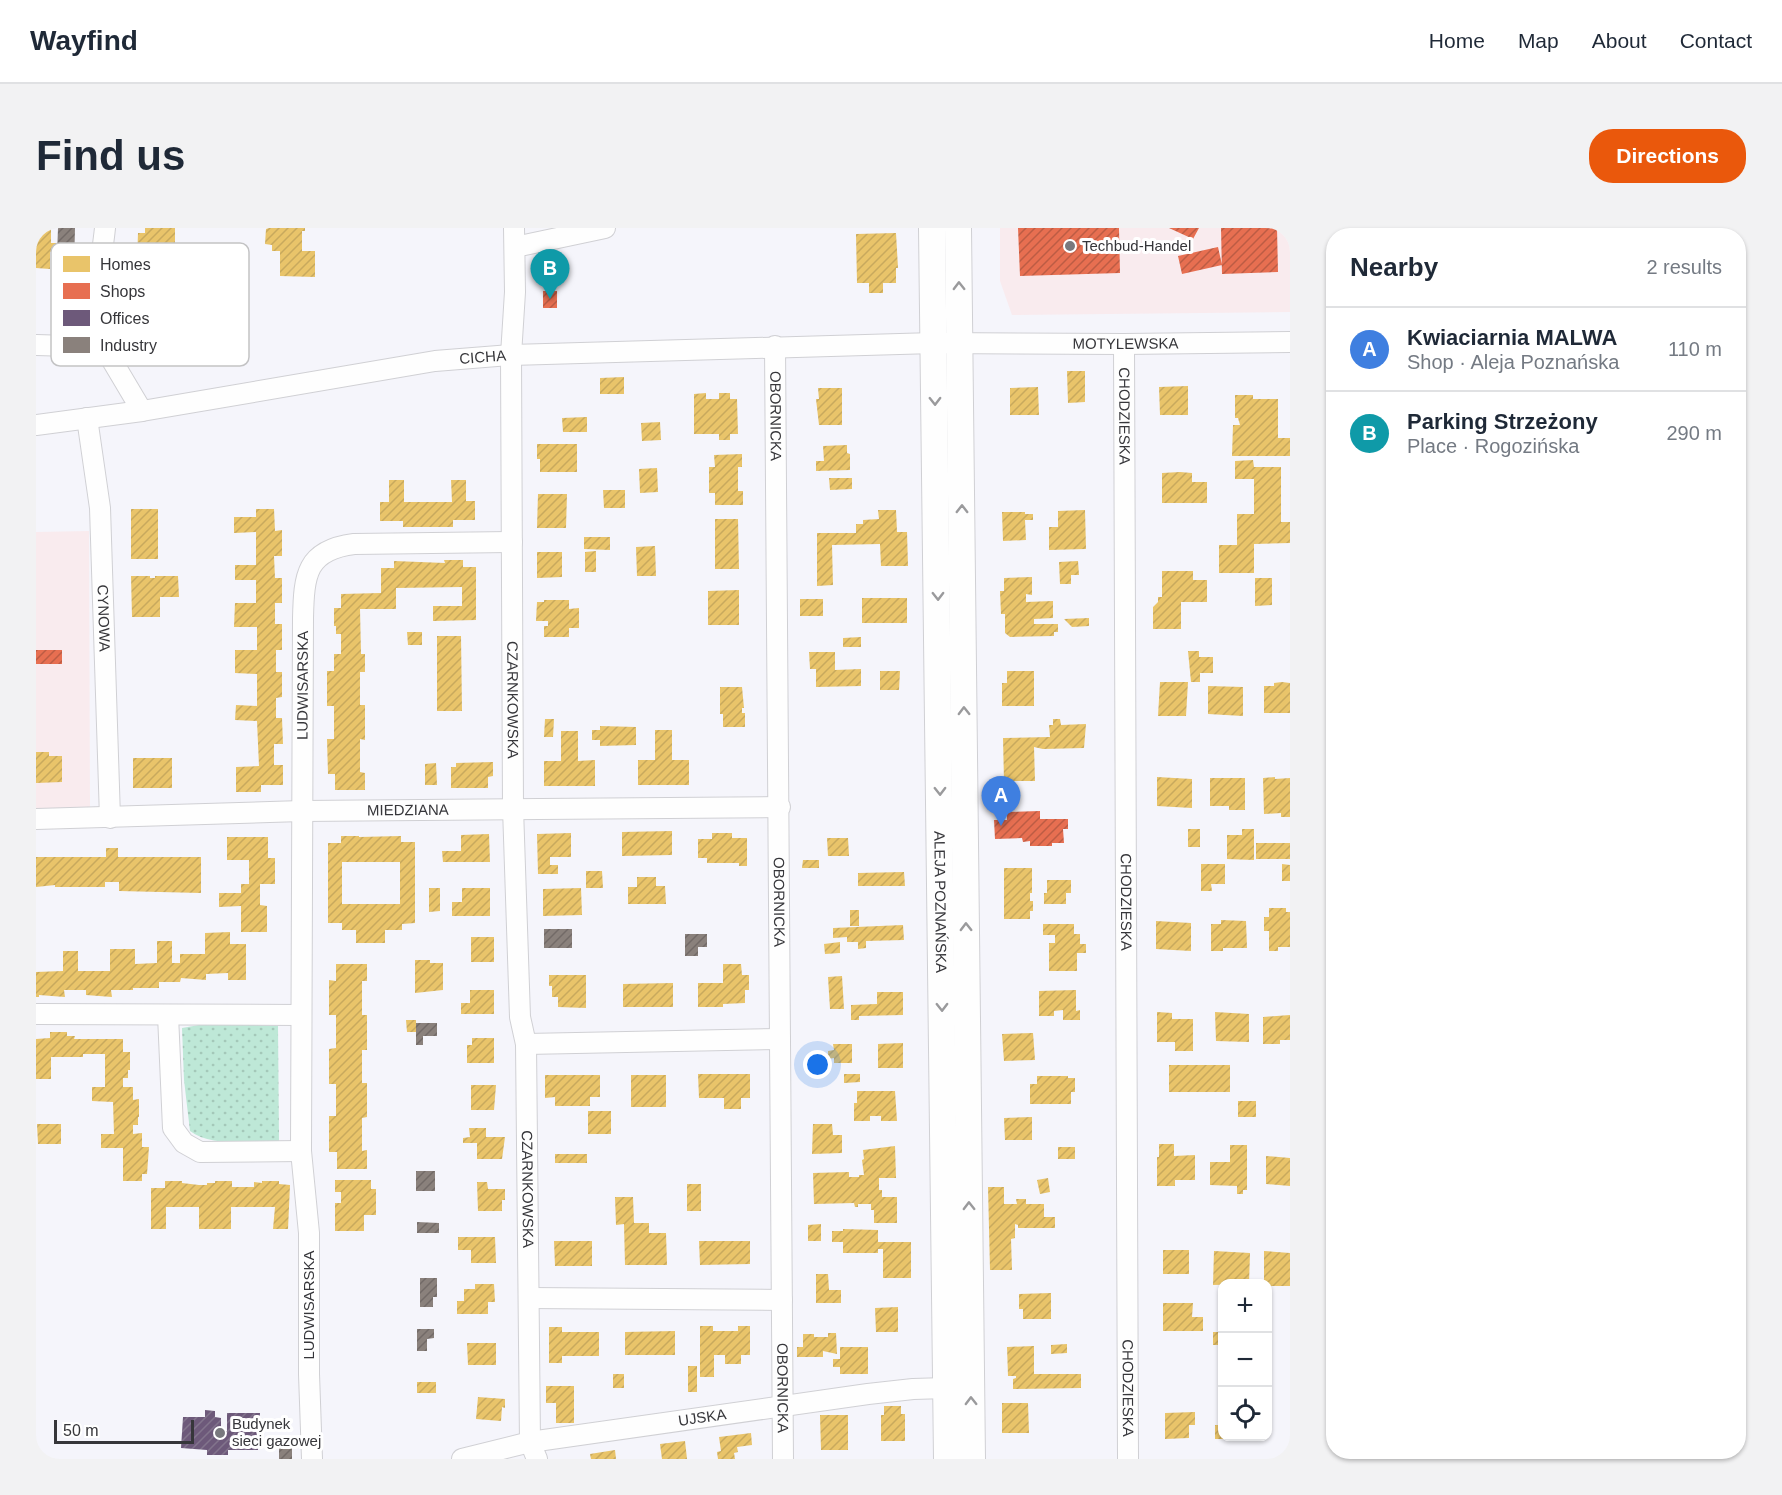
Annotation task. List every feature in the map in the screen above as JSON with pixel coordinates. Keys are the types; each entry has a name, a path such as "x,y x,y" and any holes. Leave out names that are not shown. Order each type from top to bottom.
{"main road":[{"name":"ALEJA POZNAŃSKA","path":"932,228 947,1459"},
{"name":"ALEJA POZNAŃSKA","path":"958,228 972,1459"}],"street":[{"path":"104,243 105,228"},
{"path":"515,238 605,228"},
{"name":"CZARNKOWSKA","path":"515,238 511,354 513,808 520,1017 526,1044 528,1298 534,1451"},
{"name":"MOTYLEWSKA","path":"960,344 1290,342"},
{"path":"934,343 960,344"},
{"name":"CICHA","path":"36,425 142,411 435,361 511,354 934,343"},
{"name":"CHODZIESKA","path":"1124,344 1128,1459"},
{"path":"36,345 51,345"},
{"name":"OBORNICKA","path":"775,346 783,1459"},
{"path":"115,366 142,411"},
{"name":"CYNOWA","path":"87,418 100,508 110,818"},
{"name":"LUDWISARSKA","path":"312,1459 309,1374 309,1233 301,1150 303,598 309,570 316,557 338,546 354,543 512,542"},
{"name":"MIEDZIANA","path":"36,819 302,811 780,807"},
{"path":"36,1014 301,1015"},
{"path":"168,1015 173,1128 183,1143 200,1152 301,1150"},
{"path":"526,1044 780,1039"},
{"path":"528,1298 782,1300"},
{"name":"UJSKA","path":"462,1459 534,1451 868,1394 946,1388"}],"shaded area":[{"path":"1000,228 1290,228 1290,312 1012,315 1000,281"},
{"path":"89,531 90,809 36,810 36,532"}],"green space":[{"path":"230,1024 278,1026 279,1142 220,1142 190,1131 184,1080 182,1028"}],"building: Homes":[{"path":"36,228 51,228 50,269 36,268"},
{"path":"145,228 175,228 175,243 138,243 138,233 145,233"},
{"path":"305,228 305,231 302,231 302,251 315,251 315,277 280,276 280,251 272,251 272,245 265,244 266,229"},
{"path":"896,233 898,268 896,268 896,283 883,283 883,293 869,293 869,283 857,283 856,234"},
{"path":"1067,371 1085,371 1085,402 1068,403"},
{"path":"624,377 624,394 600,394 600,378"},
{"path":"1188,386 1188,415 1160,415 1159,387"},
{"path":"1038,387 1039,415 1010,415 1010,388"},
{"path":"818,388 842,388 842,425 819,425 816,399 819,399"},
{"path":"706,393 706,399 719,399 719,393 730,393 730,399 737,399 738,434 730,434 730,440 719,440 719,434 694,434 694,394"},
{"path":"1235,395 1253,395 1253,399 1278,399 1278,438 1290,438 1290,456 1232,456 1233,425 1240,425 1238,418 1235,418"},
{"path":"587,417 587,432 563,432 562,418"},
{"path":"660,422 661,440 642,441 641,423"},
{"path":"537,444 577,444 577,472 540,472"},
{"path":"847,445 847,453 850,454 850,470 816,471 816,461 824,461 823,446"},
{"path":"742,454 742,467 738,467 738,491 743,491 743,505 715,505 715,493 709,493 709,467 715,467 714,455"},
{"path":"1253,460 1254,467 1281,467 1281,522 1290,522 1290,543 1254,544 1254,573 1219,573 1219,545 1237,545 1237,514 1254,514 1254,479 1235,479 1235,461"},
{"path":"657,468 658,492 640,493 639,469"},
{"path":"1162,473 1192,473 1192,482 1207,482 1207,503 1162,503"},
{"path":"829,478 852,478 852,489 830,490"},
{"path":"389,480 404,480 404,502 452,502 451,480 466,480 466,501 475,501 475,520 453,520 453,527 403,527 403,521 380,521 380,502 389,502"},
{"path":"603,490 625,490 625,508 604,508"},
{"path":"538,494 567,494 566,528 537,528"},
{"path":"131,509 158,509 158,559 131,559"},
{"path":"256,509 274,509 275,531 282,530 282,556 274,556 275,578 282,578 282,603 275,603 275,624 282,624 282,650 276,650 276,672 282,672 282,697 276,698 276,718 282,718 283,744 274,744 274,765 283,765 283,785 261,785 261,792 236,792 236,767 259,766 257,721 235,720 236,705 257,706 257,674 235,673 235,650 257,650 257,627 234,627 235,603 256,603 256,580 235,580 235,565 256,565 256,532 234,533 234,517 256,517"},
{"path":"878,510 896,510 897,532 907,532 908,566 881,566 880,544 832,545 833,585 817,586 817,533 856,533 856,524 863,524 863,520 879,519"},
{"path":"1085,510 1086,549 1049,550 1049,527 1058,527 1058,511"},
{"path":"1002,512 1033,514 1033,520 1025,520 1026,540 1003,541"},
{"path":"715,519 738,519 739,569 715,569"},
{"path":"584,537 610,537 610,550 584,549"},
{"path":"655,546 656,576 637,576 636,547"},
{"path":"596,551 596,572 585,572 585,552"},
{"path":"537,552 562,552 562,577 537,578"},
{"path":"444,560 463,560 463,567 476,567 476,620 433,621 433,606 462,606 462,587 396,588 396,609 360,609 361,654 365,654 365,672 360,672 360,705 365,705 365,740 360,739 360,772 365,773 365,790 335,790 335,774 328,774 327,739 334,739 334,706 327,706 327,671 334,671 334,654 341,654 341,634 336,634 334,608 341,608 341,594 381,593 381,568 394,568 394,561 445,563"},
{"path":"1078,561 1079,575 1071,575 1071,584 1060,584 1059,562"},
{"path":"1162,571 1193,571 1193,580 1207,580 1207,602 1181,602 1181,629 1153,629 1153,607 1158,602 1158,597 1162,597"},
{"path":"131,576 155,578 155,576 178,576 179,597 160,597 160,617 132,617"},
{"path":"1032,577 1032,595 1026,594 1026,602 1053,601 1053,618 1034,619 1034,624 1058,624 1058,632 1054,632 1054,636 1010,637 1005,633 1005,614 1001,614 1000,591 1004,591 1004,578"},
{"path":"1255,578 1272,578 1272,605 1255,606"},
{"path":"739,590 739,625 708,625 708,591"},
{"path":"862,598 907,598 907,623 862,623"},
{"path":"800,599 823,599 823,616 800,616"},
{"path":"544,600 569,600 569,609 579,608 579,628 569,628 569,637 544,637 544,626 548,626 548,621 536,621 537,602 544,602"},
{"path":"1089,618 1089,626 1072,627 1064,619"},
{"path":"407,632 422,632 422,645 408,645"},
{"path":"437,636 461,636 462,711 437,711"},
{"path":"861,637 861,647 843,647 843,638"},
{"path":"1188,651 1199,651 1199,657 1213,657 1213,673 1200,673 1200,682 1191,682"},
{"path":"809,652 835,652 835,670 861,669 861,686 816,687 816,669 810,669"},
{"path":"880,671 900,671 899,690 880,690"},
{"path":"1007,671 1034,671 1034,706 1002,706 1002,683 1007,683"},
{"path":"1160,682 1188,682 1186,716 1158,716"},
{"path":"1274,683 1290,683 1290,713 1264,713 1264,686 1274,686"},
{"path":"1208,686 1243,687 1243,716 1208,714"},
{"path":"720,687 742,687 744,708 742,708 742,713 745,713 745,727 723,727 723,714 720,714"},
{"path":"545,719 554,719 553,737 544,737"},
{"path":"1053,719 1060,719 1061,725 1086,724 1084,748 1043,749 1034,747 1035,781 1004,781 1003,738 1050,737 1049,725 1053,725"},
{"path":"600,726 636,727 636,745 600,746 600,740 592,740 592,730 600,730"},
{"path":"655,730 672,730 672,760 689,760 689,785 638,785 638,760 655,760"},
{"path":"561,731 578,731 578,761 595,760 595,786 544,786 544,761 561,761"},
{"path":"36,752 49,752 49,756 62,756 62,782 36,783"},
{"path":"133,758 172,758 172,788 133,788"},
{"path":"493,762 493,776 488,777 488,788 451,788 451,767 456,767 456,763"},
{"path":"436,763 437,785 425,785 425,764"},
{"path":"1157,777 1192,779 1192,808 1157,806"},
{"path":"1275,777 1275,779 1290,778 1290,817 1281,817 1281,813 1264,814 1263,778"},
{"path":"1210,778 1245,778 1245,810 1229,810 1229,806 1210,806"},
{"path":"1188,829 1200,829 1200,847 1188,847"},
{"path":"1242,829 1254,829 1254,860 1227,859 1227,835 1242,835"},
{"path":"672,831 672,855 622,856 622,832"},
{"path":"571,833 571,857 550,857 550,865 558,865 558,874 538,874 537,834"},
{"path":"712,833 732,833 732,838 747,838 747,866 739,866 739,863 707,863 707,858 698,858 698,839 712,839"},
{"path":"489,834 490,862 443,862 442,851 461,851 461,835"},
{"path":"341,836 401,836 401,842 415,842 415,923 402,924 402,930 385,930 385,943 356,943 356,930 342,930 342,923 328,923 328,843 341,843","holes":["342,862 400,862 400,904 342,904"]},
{"path":"227,837 268,837 268,858 275,858 275,884 260,884 260,905 267,906 267,932 241,932 241,906 219,907 219,893 241,893 241,884 249,884 249,860 227,860"},
{"path":"827,838 848,838 849,856 828,856"},
{"path":"1256,843 1290,843 1290,859 1256,859"},
{"path":"106,848 118,848 118,857 201,857 201,893 119,891 119,882 105,882 105,887 55,887 55,885 36,887 36,857 106,857"},
{"path":"803,860 819,860 819,868 802,868"},
{"path":"1201,864 1225,864 1225,884 1211,884 1212,891 1201,891"},
{"path":"1282,864 1290,865 1290,881 1282,881"},
{"path":"1004,868 1032,868 1030,901 1033,901 1033,911 1030,911 1030,919 1004,919"},
{"path":"586,871 602,871 603,888 586,888"},
{"path":"904,872 905,886 858,886 858,873"},
{"path":"637,877 656,877 656,886 665,886 666,904 628,904 628,887 637,887"},
{"path":"1047,880 1071,880 1071,893 1066,893 1066,904 1044,904"},
{"path":"429,888 440,888 440,911 429,912"},
{"path":"462,888 490,888 490,916 452,916 452,902 462,902"},
{"path":"581,888 582,915 543,916 543,889"},
{"path":"1269,908 1286,908 1286,912 1290,912 1290,947 1278,947 1278,951 1269,951 1269,931 1264,931 1264,917 1269,917"},
{"path":"850,910 859,910 859,926 850,926"},
{"path":"1221,920 1246,921 1247,948 1223,948 1223,951 1211,951 1211,924 1221,924"},
{"path":"1156,921 1191,923 1191,951 1156,949"},
{"path":"1043,924 1074,924 1074,934 1080,934 1080,944 1086,944 1086,953 1077,953 1077,971 1049,971 1049,943 1055,943 1055,935 1043,935"},
{"path":"903,925 904,940 866,941 866,948 858,949 858,942 847,942 847,937 833,938 833,928"},
{"path":"230,932 230,944 246,944 246,980 228,980 228,973 206,974 206,980 181,978 180,982 159,982 159,988 111,990 112,997 86,995 86,990 64,990 65,997 39,995 36,997 36,972 63,971 63,951 78,951 78,971 110,971 110,949 135,949 135,964 157,963 157,941 172,941 172,963 180,963 180,954 205,954 205,933"},
{"path":"471,937 494,937 494,962 471,962"},
{"path":"840,942 840,953 825,954 824,944"},
{"path":"415,960 443,963 443,990 415,993"},
{"path":"336,964 367,964 367,981 362,981 362,1015 367,1015 367,1050 362,1050 362,1083 367,1083 367,1117 362,1118 362,1151 367,1150 367,1169 337,1169 337,1152 329,1152 329,1116 336,1116 336,1084 329,1084 329,1049 336,1048 336,1015 329,1015 329,980 336,981"},
{"path":"723,964 741,964 742,975 749,975 749,990 745,990 745,1003 723,1004 723,1007 698,1007 698,983 723,983"},
{"path":"549,975 586,975 586,1008 558,1007 558,997 552,997"},
{"path":"842,976 844,1009 830,1009 828,977"},
{"path":"673,983 673,1007 623,1007 623,984"},
{"path":"470,990 494,990 494,1014 461,1014 461,1003 470,1003"},
{"path":"1076,990 1076,1011 1080,1010 1080,1020 1063,1020 1063,1010 1054,1011 1054,1016 1039,1016 1039,991"},
{"path":"877,992 903,992 903,1015 859,1016 859,1020 851,1020 851,1005 877,1004"},
{"path":"1157,1012 1172,1013 1172,1019 1193,1019 1193,1051 1175,1051 1175,1042 1157,1042"},
{"path":"1215,1012 1249,1014 1249,1042 1216,1041"},
{"path":"1290,1015 1290,1040 1280,1040 1280,1044 1263,1044 1263,1017"},
{"path":"406,1020 416,1020 416,1032 407,1032"},
{"path":"50,1032 67,1032 67,1036 75,1036 74,1039 123,1039 123,1052 130,1052 130,1070 128,1070 128,1078 123,1078 123,1087 133,1087 133,1100 139,1099 138,1125 133,1125 133,1134 142,1133 142,1147 149,1147 147,1174 142,1174 142,1181 123,1181 123,1148 101,1148 101,1134 114,1134 113,1102 92,1101 92,1087 105,1087 105,1054 51,1057 51,1079 36,1079 36,1039 50,1038"},
{"path":"1033,1033 1035,1060 1004,1061 1002,1034"},
{"path":"472,1038 494,1038 494,1063 467,1063 467,1045 472,1045"},
{"path":"903,1043 903,1068 878,1068 878,1044"},
{"path":"833,1044 852,1044 852,1063 834,1063 834,1058 828,1059 828,1051 834,1050"},
{"path":"1169,1065 1230,1065 1230,1092 1169,1092"},
{"path":"698,1074 750,1074 750,1098 741,1098 741,1109 724,1109 724,1098 699,1098"},
{"path":"844,1074 860,1074 860,1082 844,1083"},
{"path":"545,1075 600,1075 600,1097 590,1097 590,1106 555,1106 555,1097 545,1098"},
{"path":"631,1075 666,1075 666,1107 631,1107"},
{"path":"1037,1076 1075,1078 1075,1092 1071,1092 1071,1104 1030,1104 1030,1084 1037,1084"},
{"path":"471,1085 496,1085 494,1110 471,1110"},
{"path":"857,1091 895,1091 897,1121 881,1121 881,1116 870,1116 870,1121 854,1121"},
{"path":"1238,1101 1256,1101 1256,1117 1238,1117"},
{"path":"588,1111 611,1111 611,1134 588,1134"},
{"path":"1032,1117 1032,1140 1005,1140 1004,1118"},
{"path":"37,1124 61,1124 61,1144 38,1144"},
{"path":"813,1124 832,1124 833,1135 842,1135 842,1153 812,1154"},
{"path":"469,1128 486,1128 486,1137 505,1137 502,1159 477,1159 477,1143 463,1143 463,1138 470,1137"},
{"path":"1159,1144 1174,1144 1174,1156 1195,1155 1195,1180 1175,1180 1175,1186 1157,1186"},
{"path":"1230,1145 1247,1145 1247,1190 1243,1190 1243,1194 1237,1194 1237,1186 1210,1185 1210,1162 1230,1162"},
{"path":"895,1146 896,1178 879,1178 879,1190 882,1190 882,1197 897,1197 897,1223 874,1223 874,1210 871,1210 871,1204 858,1204 858,1207 855,1207 854,1203 814,1204 813,1173 849,1172 849,1177 859,1177 859,1175 864,1175 863,1150"},
{"path":"1058,1147 1075,1147 1075,1159 1058,1159"},
{"path":"555,1154 587,1154 587,1163 555,1163"},
{"path":"1266,1156 1290,1158 1290,1186 1266,1184"},
{"path":"1048,1178 1050,1192 1040,1194 1037,1180"},
{"path":"335,1180 371,1180 371,1189 376,1189 376,1215 364,1215 364,1231 335,1231 335,1203 341,1203 341,1192 335,1192"},
{"path":"165,1181 207,1185 215,1181 232,1181 232,1187 254,1187 254,1182 262,1183 262,1181 279,1181 279,1184 290,1185 288,1229 273,1229 275,1207 231,1207 231,1229 199,1229 199,1207 166,1207 166,1229 151,1229 151,1188 165,1188"},
{"path":"477,1182 487,1182 488,1189 505,1189 502,1211 478,1211"},
{"path":"687,1184 701,1184 701,1211 687,1211"},
{"path":"988,1187 1004,1187 1004,1204 1017,1204 1016,1199 1026,1199 1026,1204 1044,1204 1044,1217 1055,1217 1055,1228 1018,1228 1015,1224 1015,1238 1011,1239 1012,1270 990,1270"},
{"path":"615,1197 633,1197 634,1223 649,1223 649,1233 666,1233 667,1265 625,1265 624,1224 616,1225"},
{"path":"821,1224 821,1241 808,1241 808,1225"},
{"path":"843,1229 878,1230 878,1242 911,1242 911,1278 883,1278 883,1249 878,1249 878,1253 843,1253 843,1242 832,1242 832,1231 843,1231"},
{"path":"458,1237 495,1237 496,1263 471,1263 471,1250 458,1250"},
{"path":"554,1241 592,1241 592,1266 555,1266"},
{"path":"699,1241 750,1241 750,1264 700,1265"},
{"path":"1163,1250 1189,1250 1189,1274 1163,1274"},
{"path":"1214,1251 1250,1253 1249,1279 1218,1279 1218,1285 1213,1285"},
{"path":"1264,1251 1290,1253 1290,1286 1272,1286 1272,1279 1264,1279"},
{"path":"816,1274 828,1274 829,1290 841,1290 841,1303 816,1303"},
{"path":"475,1284 494,1284 495,1302 488,1302 488,1314 457,1314 457,1301 464,1301 464,1289 475,1289"},
{"path":"1051,1293 1051,1319 1023,1319 1023,1309 1019,1309 1019,1294"},
{"path":"1163,1303 1193,1303 1192,1317 1203,1317 1203,1331 1163,1331"},
{"path":"898,1307 898,1332 876,1332 875,1308"},
{"path":"700,1326 713,1326 713,1331 738,1331 738,1326 750,1326 750,1355 741,1355 741,1364 725,1364 725,1355 714,1355 714,1377 700,1377"},
{"path":"549,1327 562,1327 562,1332 599,1332 599,1356 562,1356 562,1363 549,1363"},
{"path":"675,1331 675,1355 625,1355 625,1332"},
{"path":"1213,1332 1218,1332 1218,1345 1213,1345"},
{"path":"828,1333 836,1333 837,1354 823,1351 823,1357 797,1357 797,1347 803,1347 803,1334 828,1337"},
{"path":"467,1343 496,1343 496,1365 468,1365"},
{"path":"1067,1344 1067,1353 1051,1354 1051,1345"},
{"path":"1034,1346 1034,1374 1081,1374 1081,1388 1013,1389 1013,1379 1016,1376 1008,1376 1007,1347"},
{"path":"840,1347 868,1347 868,1374 840,1374 840,1367 833,1367 833,1359 840,1359"},
{"path":"688,1366 697,1366 697,1392 688,1392"},
{"path":"613,1374 624,1374 624,1388 613,1388"},
{"path":"417,1382 436,1382 436,1393 417,1393"},
{"path":"546,1386 574,1386 574,1423 556,1423 556,1403 546,1403"},
{"path":"478,1397 505,1399 501,1421 476,1419"},
{"path":"1002,1403 1028,1403 1029,1433 1002,1433"},
{"path":"884,1406 901,1406 901,1414 905,1414 905,1441 881,1441 881,1415 884,1415"},
{"path":"1195,1412 1195,1425 1189,1425 1189,1438 1165,1439 1165,1413"},
{"path":"820,1415 848,1415 848,1450 821,1450"},
{"path":"1215,1425 1218,1425 1218,1439 1215,1439"},
{"path":"751,1433 752,1445 737,1447 738,1452 734,1453 735,1459 718,1459 717,1452 721,1451 719,1437"},
{"path":"685,1441 687,1459 662,1459 660,1444"},
{"path":"615,1450 616,1459 591,1459 590,1454"}],"building: Shops":[{"path":"1018,228 1119,228 1120,273 1020,276"},
{"path":"1169,228 1199,228 1193,239"},
{"path":"1221,228 1277,228 1278,272 1222,274"},
{"path":"1218,247 1222,265 1182,274 1178,256"},
{"path":"543,291 557,291 557,308 543,308"},
{"path":"36,650 62,650 62,664 36,664"},
{"path":"1040,811 1040,819 1068,819 1068,829 1063,829 1064,843 1052,843 1052,846 1030,846 1030,841 1023,842 1022,838 995,839 994,820 1007,820 1007,812"}],"building: Offices":[{"name":"Budynek sieci gazowej","path":"205,1410 215,1411 215,1417 221,1418 221,1432 227,1431 227,1413 260,1413 258,1450 228,1450 228,1455 207,1455 207,1450 181,1448 183,1417 205,1417"}],"building: Industry":[{"path":"58,228 75,228 75,243 57,243"},
{"path":"544,929 572,929 572,948 544,948"},
{"path":"685,934 707,934 707,947 698,947 698,956 685,956"},
{"path":"416,1023 437,1023 437,1036 423,1036 423,1045 416,1045"},
{"path":"416,1171 435,1171 435,1191 416,1191"},
{"path":"417,1222 439,1223 439,1233 417,1233"},
{"path":"420,1278 437,1278 437,1297 433,1297 433,1307 420,1307"},
{"path":"417,1329 434,1329 434,1338 427,1339 427,1351 417,1351"},
{"path":"279,1446 292,1446 292,1459 279,1459"}],"place":[{"name":"Techbud-Handel","path":"1070,246"},
{"name":"Parking Strzeżony","path":"550,299"},
{"name":"Kwiaciarnia MALWA","path":"1001,826"},
{"name":"Budynek sieci gazowej","path":"220,1433"}]}
